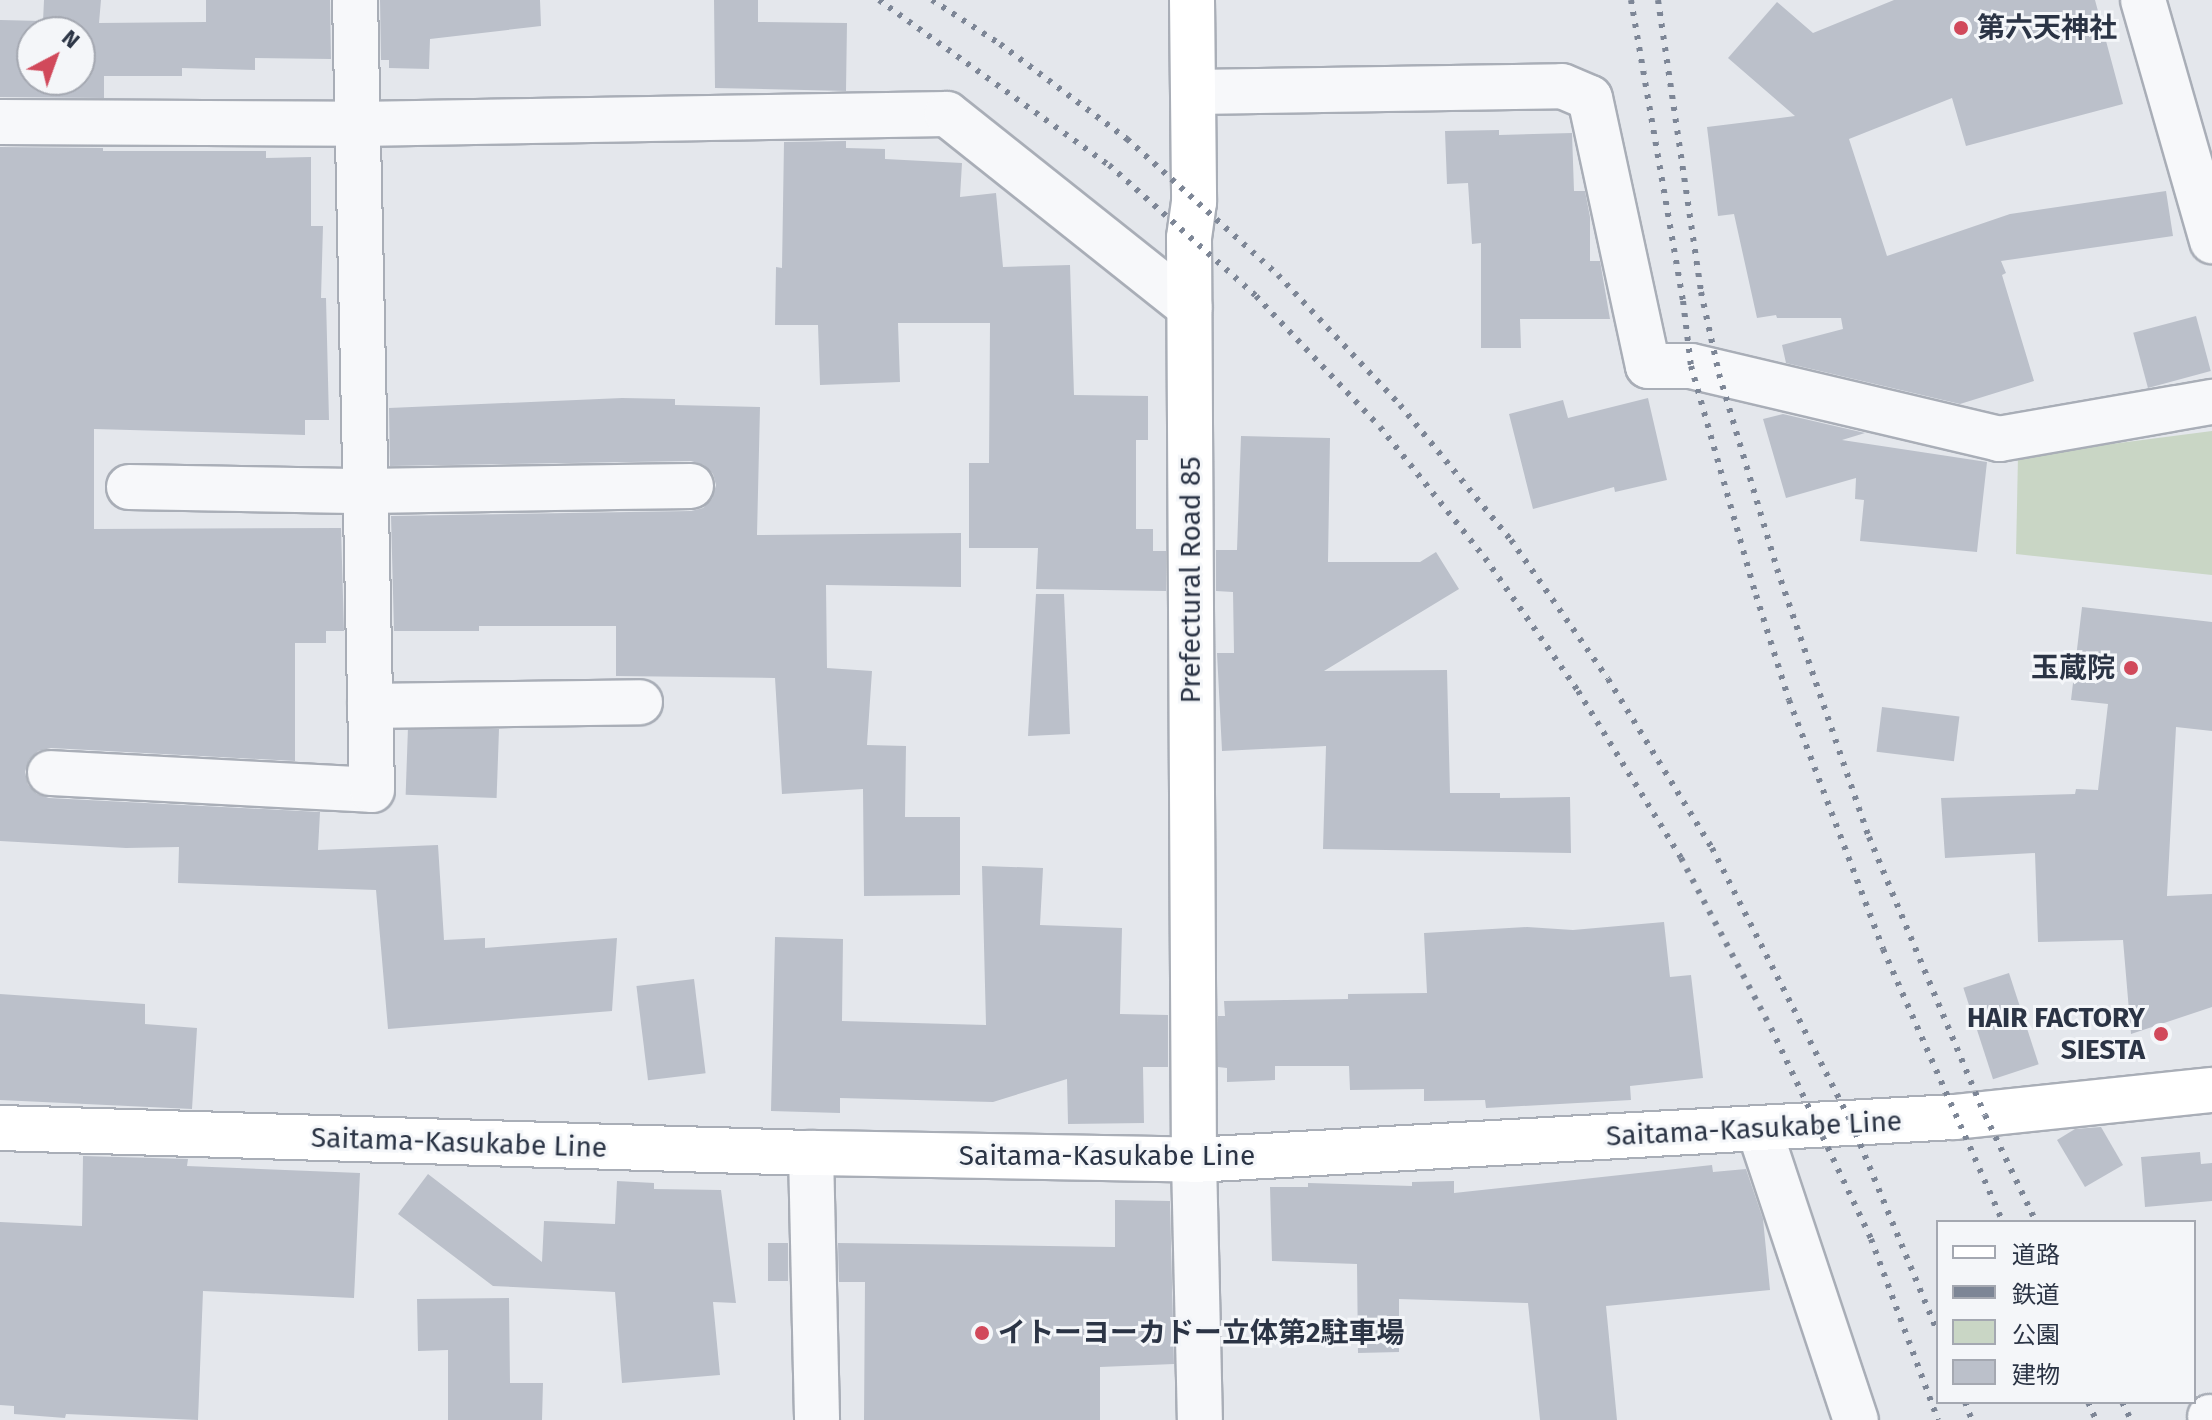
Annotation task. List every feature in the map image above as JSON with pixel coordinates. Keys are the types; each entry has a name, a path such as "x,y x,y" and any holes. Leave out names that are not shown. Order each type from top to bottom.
{"main road":[{"name":"Prefectural Road 85","path":"1192,0 1195,92 1190,307 1194,1160"},
{"name":"Saitama-Kasukabe Line","path":"0,1128 811,1153 1194,1160 1985,1115 2212,1090"}],"street":[{"path":"50,773 372,790 355,0"},
{"path":"2143,0 2212,241"},
{"path":"1195,92 1562,86 1590,98 1648,366 1691,366 1999,439 2212,402"},
{"path":"0,122 358,124 947,114 1190,307"},
{"path":"129,487 366,491 691,486"},
{"path":"370,706 640,702"},
{"path":"1759,1129 1856,1420"},
{"path":"811,1153 817,1420"},
{"path":"1194,1160 1200,1420"}],"green space":[{"path":"2212,431 2212,575 2016,554 2018,456"}],"building":[{"path":"44,0 101,0 99,23 206,22 206,0 330,0 331,59 255,58 255,70 182,68 182,76 104,76 104,98 0,97 0,20 16,20 16,96 96,96 96,16 43,16"},
{"path":"380,0 540,0 541,26 430,39 429,69 389,68 389,60 381,60"},
{"path":"714,0 758,0 758,22 847,23 846,91 715,88"},
{"path":"1894,0 2095,0 2123,104 1966,146 1952,98 1849,139 1887,256 2010,214 2166,191 2173,236 2001,261 2006,273 2002,275 2034,381 1960,404 1786,363 1782,345 1843,329 1841,318 1777,318 1776,315 1757,318 1734,214 1718,216 1707,127 1795,116 1728,58 1777,2 1813,33"},
{"path":"1499,130 1499,135 1572,133 1574,191 1585,191 1590,217 1590,261 1600,261 1610,319 1520,319 1521,348 1481,348 1481,243 1472,244 1468,183 1447,184 1445,131"},
{"path":"846,141 846,148 885,149 885,159 962,163 960,197 996,193 1003,267 1070,265 1074,395 1148,396 1148,440 1136,440 1136,529 1153,529 1153,551 1166,551 1166,591 1036,589 1038,548 969,548 969,463 989,463 990,323 898,323 900,382 820,385 818,325 775,325 776,267 782,268 784,142"},
{"path":"0,147 103,148 103,151 266,151 266,158 311,157 311,226 323,226 321,298 326,298 329,420 305,420 305,435 94,429 94,529 341,528 344,631 326,631 326,643 295,643 295,761 51,748 38,751 29,760 25,772 28,785 37,794 49,798 320,812 318,850 438,845 444,940 485,938 485,948 617,938 612,1011 388,1029 376,890 178,883 179,847 126,848 0,841"},
{"path":"2196,316 2211,371 2148,388 2133,333"},
{"path":"622,398 675,399 675,405 760,407 757,535 961,533 961,587 826,585 827,668 872,671 867,745 906,746 905,817 960,817 960,895 864,896 863,789 782,794 775,678 616,676 616,626 479,626 479,631 394,631 391,516 691,511 703,508 712,499 716,485 713,474 704,465 691,461 390,466 389,408"},
{"path":"1648,398 1667,480 1615,492 1614,487 1533,509 1509,414 1563,400 1568,418"},
{"path":"1783,414 1865,433 1842,440 1987,462 1977,552 1860,541 1864,500 1855,499 1856,478 1786,498 1763,419"},
{"path":"1241,436 1330,438 1328,562 1420,562 1436,552 1459,589 1324,671 1447,670 1450,793 1500,793 1500,798 1570,797 1571,853 1323,849 1326,746 1222,751 1217,653 1234,653 1233,592 1216,591 1216,550 1237,550"},
{"path":"1036,594 1064,594 1070,734 1028,736"},
{"path":"2082,607 2212,622 2212,731 2176,727 2167,896 2212,894 2212,1007 2131,1034 2123,940 2038,942 2035,853 1945,858 1941,798 2075,794 2076,789 2098,790 2108,704 2071,700"},
{"path":"1882,707 1959,717 1954,761 1877,752"},
{"path":"408,726 499,729 497,798 406,795"},
{"path":"982,866 1043,868 1040,925 1122,928 1120,1014 1168,1015 1168,1067 1143,1067 1144,1123 1068,1124 1067,1079 993,1102 840,1098 840,1113 771,1111 775,937 843,939 842,1021 986,1025"},
{"path":"1664,922 1670,977 1691,975 1703,1078 1630,1086 1631,1100 1486,1108 1485,1100 1424,1101 1424,1089 1350,1090 1349,1066 1275,1066 1275,1080 1227,1082 1227,1068 1218,1067 1218,1016 1225,1016 1224,1001 1348,999 1348,994 1427,993 1424,933 1527,927 1573,930"},
{"path":"2009,973 2039,1064 1993,1079 1963,988"},
{"path":"694,979 706,1073 648,1080 636,986"},
{"path":"0,994 145,1004 145,1024 197,1028 192,1109 0,1100"},
{"path":"2101,1127 2123,1165 2085,1187 2057,1140 2075,1129"},
{"path":"2200,1152 2201,1164 2212,1163 2212,1201 2145,1207 2141,1157"},
{"path":"83,1156 188,1159 187,1166 360,1173 354,1298 203,1291 198,1420 14,1414 14,1406 0,1405 0,1222 82,1226"},
{"path":"1712,1165 1713,1172 1746,1169 1763,1219 1770,1290 1606,1306 1617,1420 1540,1420 1528,1303 1399,1299 1399,1352 1358,1353 1357,1264 1272,1261 1270,1187 1308,1187 1308,1183 1412,1186 1412,1182 1454,1181 1454,1193"},
{"path":"428,1174 542,1262 544,1221 615,1224 617,1181 654,1183 654,1189 721,1190 736,1303 713,1302 720,1375 622,1383 615,1292 493,1286 398,1214"},
{"name":"イトーヨーカドー立体第2駐車場","path":"1115,1200 1170,1201 1174,1364 1100,1367 1100,1420 864,1420 865,1282 839,1282 838,1243 1115,1247"},
{"path":"768,1243 788,1243 788,1281 768,1281"},
{"path":"509,1298 510,1383 543,1383 542,1420 448,1420 448,1350 418,1351 417,1299"}],"railway":[{"path":"879,0 1109,165 1256,296 1380,427 1485,558 1578,691 1681,858 1771,1028 1871,1239 1938,1420"},
{"path":"932,0 1000,44 1127,139 1278,275 1400,405 1511,540 1608,679 1712,848 1851,1122 1936,1328"},
{"path":"1631,0 1683,301 1691,366 1756,595 1789,700 1883,949 2002,1220"},
{"path":"1658,0 1701,292 1719,374 1777,569 1869,837 1985,1115 2035,1220"},
{"path":"1966,1404 1972,1420"},
{"path":"2089,1404 2096,1420"},
{"path":"2123,1404 2131,1420"}],"place":[{"name":"第六天神社","path":"1961,28"},
{"name":"玉蔵院","path":"2131,668"},
{"name":"HAIR FACTORY SIESTA","path":"2161,1034"},
{"name":"イトーヨーカドー立体第2駐車場","path":"982,1333"}]}
